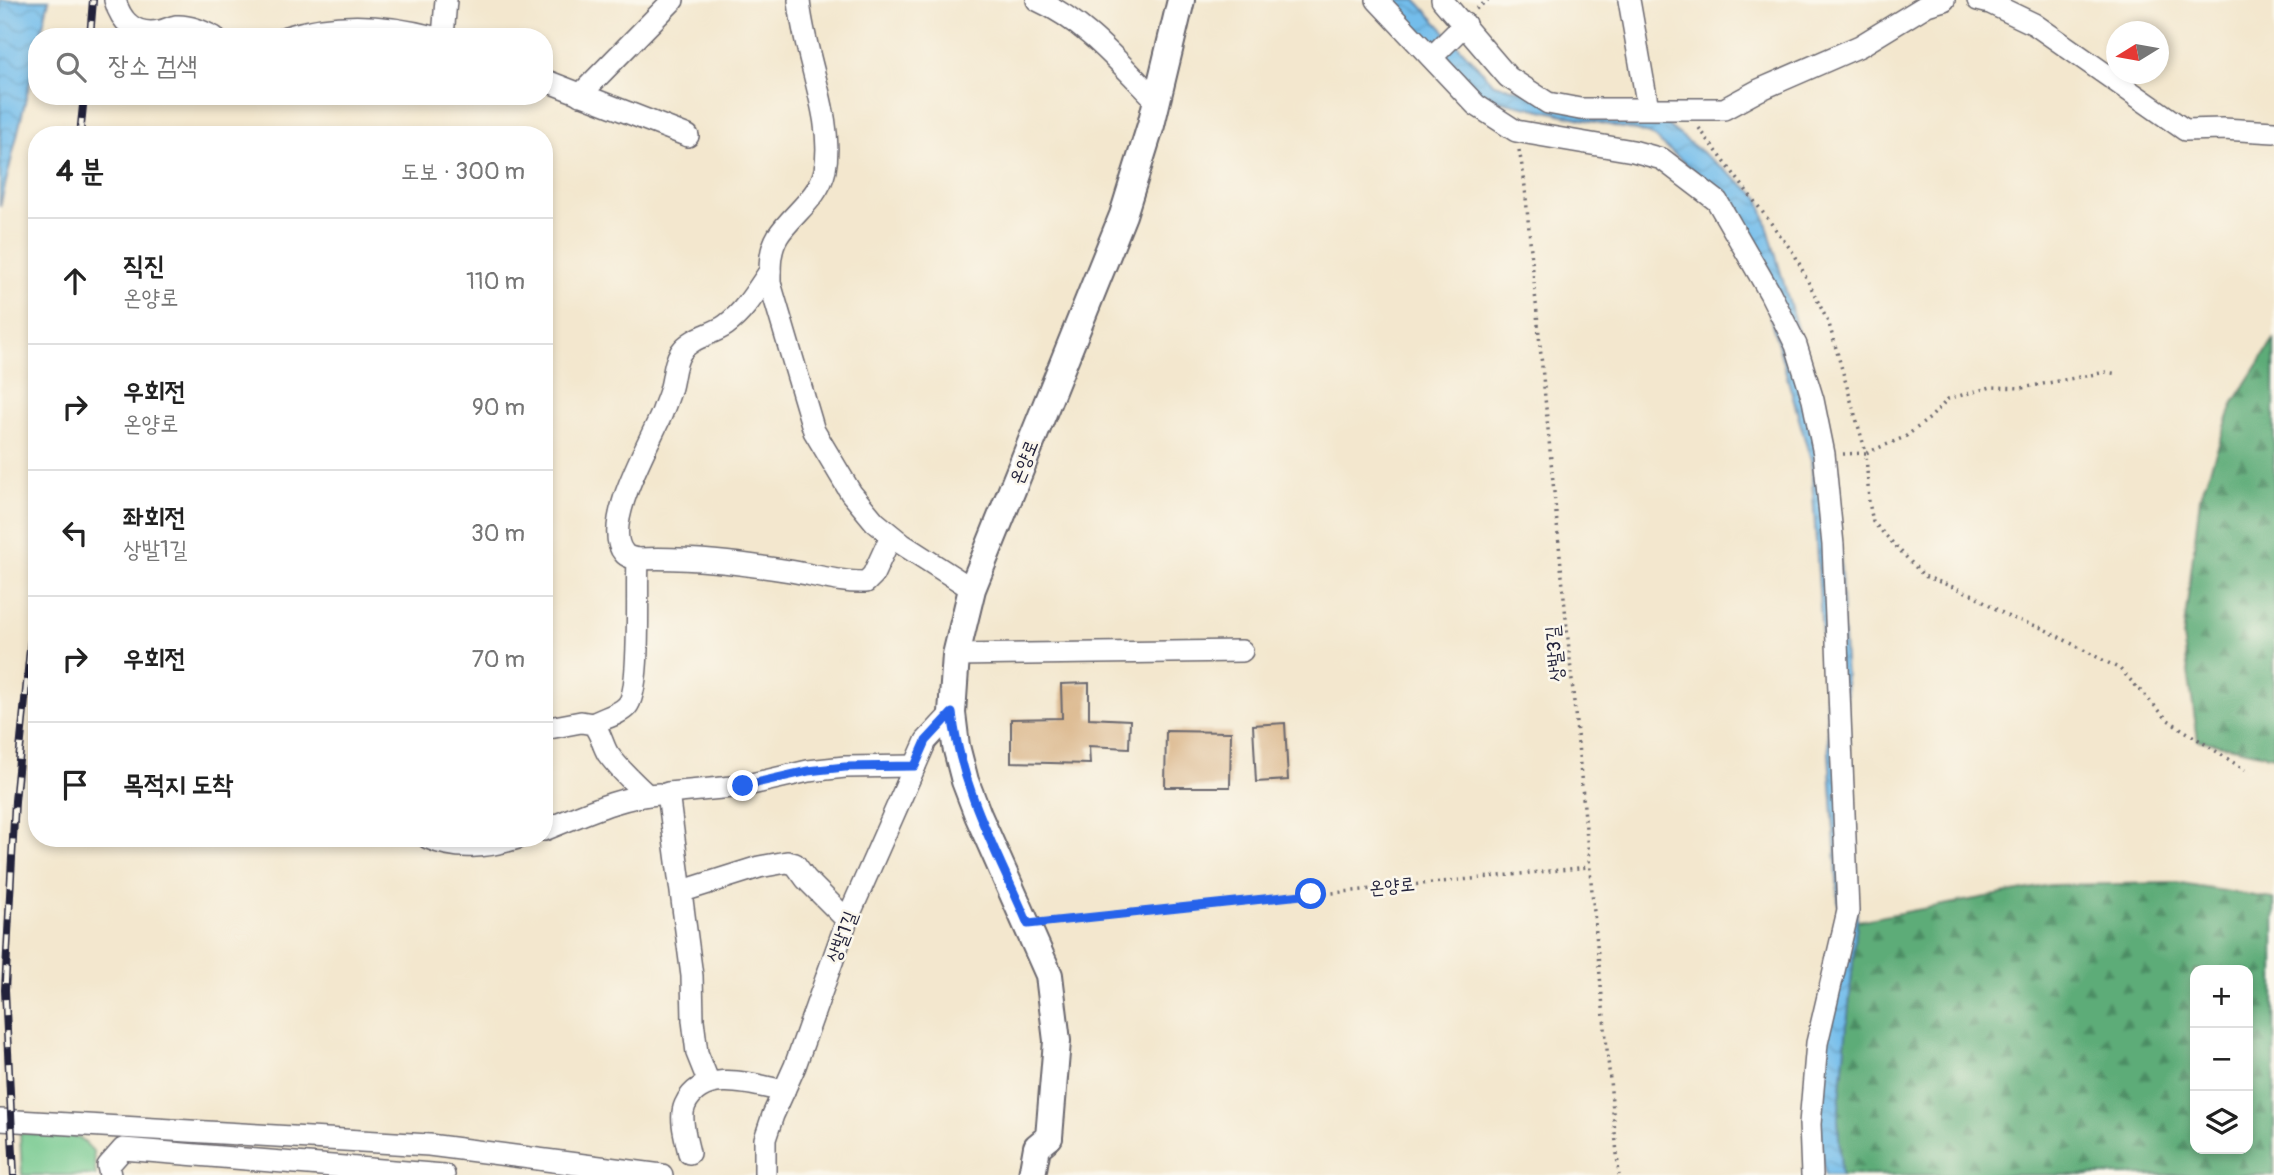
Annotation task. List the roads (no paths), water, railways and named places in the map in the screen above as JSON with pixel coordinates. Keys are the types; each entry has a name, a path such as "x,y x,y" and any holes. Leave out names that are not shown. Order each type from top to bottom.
{"main road":[{"name":"온양로","path":"1049,1137 1057,1041 1049,975 965,781 956,746 952,713 956,655 972,589 1123,215 1157,101 1181,0"},
{"path":"1032,1175 1037,1146 1049,1137 1055,1147 1052,1175"}],"street":[{"path":"115,0 119,14 134,28"},
{"path":"444,28 446,0"},
{"path":"580,95 673,0"},
{"path":"799,0 828,152 824,175 811,198 778,237 770,258 770,283 814,431 851,493 875,522 891,536 972,589"},
{"path":"1037,0 1081,25 1157,101"},
{"path":"1377,0 1435,55 1476,105 1500,123 1516,131 1662,159 1717,201 1770,293 1796,345 1813,400 1824,454 1833,545 1848,911 1817,1043 1810,1125 1812,1175"},
{"path":"1442,0 1462,28 1508,77 1548,103 1580,109 1724,109 1759,90 1860,46 1927,5 1944,0"},
{"path":"1629,0 1648,108"},
{"path":"1978,0 2034,24 2185,130 2274,132"},
{"path":"337,28 354,25 382,28"},
{"path":"170,28 191,28"},
{"path":"1435,55 1462,28"},
{"path":"553,84 688,136"},
{"path":"770,271 740,314 724,326 690,342 680,352 666,400 621,509 620,547 625,555 638,559 678,557 719,560 841,581 866,582 873,575 891,536"},
{"path":"553,727 581,722 593,724 626,707 633,698 638,559"},
{"path":"956,655 1242,651"},
{"name":"상발1길","path":"765,1175 765,1139 795,1066 847,920 926,741 952,713"},
{"path":"593,724 616,764 657,794 683,891 697,1053 709,1083"},
{"path":"553,827 657,794 743,786 833,768 915,766"},
{"path":"683,891 759,867 787,862 795,864 806,879 847,920"},
{"path":"689,1153 683,1125 684,1106 692,1094 709,1083 728,1081 784,1091"},
{"path":"0,1120 429,1145 662,1175"},
{"path":"110,1175 108,1166 123,1149 444,1175"}],"water":[{"path":"0,0 49,0 42,28 28,28 28,90 0,207"},
{"path":"1383,0 1416,0 1494,84 1667,125 1759,197 1836,465 1857,921 1838,1119 1841,1175 1825,1175 1814,1094 1839,913 1811,461 1739,208 1650,134 1483,97 1407,27"}],"railway":[{"path":"91,28 93,0"},
{"path":"81,126 83,105"},
{"path":"14,1175 5,990 15,801 28,670"}]}
